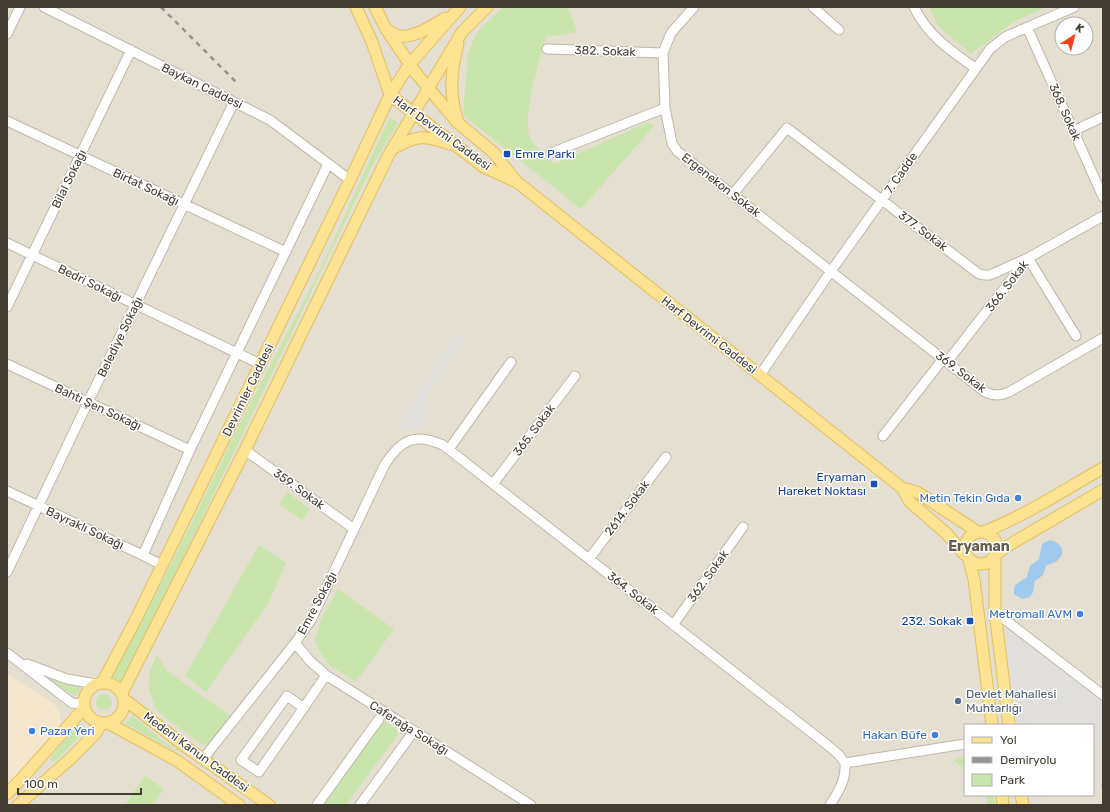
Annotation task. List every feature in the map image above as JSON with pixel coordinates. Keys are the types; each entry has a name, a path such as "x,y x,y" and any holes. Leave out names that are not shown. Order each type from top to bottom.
{"main road":[{"path":"356,7 372,42 390,95"},
{"name":"Harf Devrimi Caddesi","path":"375,7 386,29 409,65 457,122 494,153 517,182 902,488 910,502 946,533 967,558"},
{"path":"457,122 452,104 451,90 455,56 462,32 487,7"},
{"path":"386,29 401,36 411,35 432,26 458,8"},
{"name":"Devrimler Caddesi","path":"99,683 134,621 162,566 390,95 409,65 458,8"},
{"name":"Devrimler Caddesi","path":"123,696 392,149 462,32"},
{"name":"Harf Devrimi Caddesi","path":"390,95 484,167 517,182"},
{"path":"392,149 408,140 420,138 434,138 460,148"},
{"path":"992,724 974,579 964,546 966,541 973,534 998,526 1032,509 1103,468"},
{"name":"Harf Devrimi Caddesi","path":"902,488 917,492 980,532"},
{"path":"967,558 978,565 988,563 1009,545 1103,490"},
{"path":"980,532 988,534 995,541 997,546 995,556 995,612 1009,724"},
{"path":"18,805 69,760 105,723 114,720 119,716 124,705 123,696 113,684 99,683 87,691 84,706 90,718 105,723"},
{"name":"Medeni Kanun Caddesi","path":"123,696 203,759 269,805"},
{"path":"7,794 26,775 84,706"},
{"name":"Medeni Kanun Caddesi","path":"105,723 176,760 239,805"}],"street":[{"path":"7,34 20,7"},
{"name":"Baykan Caddesi","path":"44,7 270,120 350,180"},
{"name":"Ergenekon Sokak","path":"694,7 672,33 666,43 663,53 665,108 672,142 677,151 831,271"},
{"path":"813,7 839,30"},
{"path":"914,7 920,19 942,44 975,68"},
{"name":"7. Cadde","path":"760,375 831,271 990,49 1005,37 1074,7"},
{"name":"368. Sokak","path":"1027,27 1103,197"},
{"name":"382. Sokak","path":"547,49 663,53"},
{"name":"Bilal Sokağı","path":"7,307 131,50"},
{"name":"Belediye Sokağı","path":"7,572 135,304 234,102"},
{"path":"551,153 665,108"},
{"path":"1073,131 1103,117"},
{"name":"Birtat Sokağı","path":"7,121 286,252"},
{"name":"377. Sokak","path":"733,194 787,128 979,274 990,275 1028,258"},
{"path":"143,555 190,450 328,164"},
{"name":"366. Sokak","path":"883,436 1028,258 1103,216"},
{"name":"Bedri Sokağı","path":"7,243 260,364"},
{"path":"1028,258 1076,336"},
{"name":"369. Sokak","path":"831,271 985,392 997,396 1003,395 1102,341"},
{"path":"449,449 511,362"},
{"name":"Bahtı Şen Sokağı","path":"7,364 190,450"},
{"name":"365. Sokak","path":"493,484 574,376"},
{"name":"364. Sokak","path":"413,439 421,438 432,440 449,449 839,755 845,763"},
{"name":"Emre Sokağı","path":"203,759 295,643 311,620 385,464 399,447 406,441 413,439"},
{"name":"359. Sokak","path":"245,450 354,529"},
{"name":"2614. Sokak","path":"589,559 666,457"},
{"name":"Bayraklı Sokağı","path":"7,491 143,555 162,566"},
{"name":"362. Sokak","path":"673,624 743,527"},
{"path":"995,612 1103,695"},
{"name":"Caferağa Sokağı","path":"295,643 311,662 326,675 529,804"},
{"path":"7,653 72,703 84,706"},
{"path":"16,659 66,679 99,683"},
{"path":"304,708 287,696 241,760 259,772 304,708 326,675"},
{"path":"317,805 379,719"},
{"path":"360,805 414,731"},
{"path":"830,805 840,790 844,780 846,771 845,763 964,744"}],"shaded area":[{"path":"7,7 1103,7 1103,805 7,805"},
{"path":"456,332 466,339 424,399 426,427 415,428 393,435"},
{"path":"1006,630 1012,630 1103,700 1103,748 1094,740 1094,724 1017,724"},
{"name":"Pazar Yeri","path":"7,674 53,703 60,712 61,723 51,739 7,785"}],"green space":[{"path":"503,7 568,7 577,32 546,37 529,105 528,131 531,140 554,164 647,123 654,126 581,209 463,115 468,53 477,32"},
{"path":"929,7 1047,7 1015,21 971,54 938,26"},
{"path":"390,117 398,123 372,166 169,587 121,682 111,677 159,588 244,415 319,271"},
{"path":"287,492 310,509 302,520 279,504"},
{"path":"259,545 286,563 269,602 206,692 185,676"},
{"path":"338,589 394,629 356,682 329,665 319,651 315,640 321,619"},
{"path":"157,655 167,671 233,718 212,741 204,745 167,719 155,707 149,689 150,670"},
{"path":"52,680 69,685 83,684 76,696 50,682"},
{"path":"104,694 110,696 112,702 110,708 104,710 98,708 96,702 98,696"},
{"path":"132,716 179,753 126,724"},
{"path":"384,721 397,730 398,735 346,805 323,805"},
{"path":"79,723 87,729 54,762 50,759"},
{"path":"964,756 964,768 953,760"},
{"path":"145,776 164,789 153,805 125,805"},
{"path":"987,796 994,796 995,805 987,805"}],"water":[{"path":"1050,540 1054,541 1061,547 1061,557 1057,561 1046,566 1043,575 1035,581 1033,592 1030,597 1022,599 1014,594 1015,585 1027,577 1030,566 1039,559 1042,544"}],"railway":[{"path":"161,7 237,83"}],"place":[{"name":"Emre Parkı","path":"507,154"},
{"name":"Eryaman Hareket Noktası","path":"874,484"},
{"name":"Metin Tekin Gıda","path":"1018,498"},
{"name":"Metromall AVM","path":"1080,614"},
{"name":"232. Sokak","path":"970,621"},
{"name":"Devlet Mahallesi Muhtarlığı","path":"958,701"},
{"name":"Pazar Yeri","path":"32,731"},
{"name":"Hakan Büfe","path":"935,735"}],"district":[{"name":"Eryaman","path":"979,546"}]}
